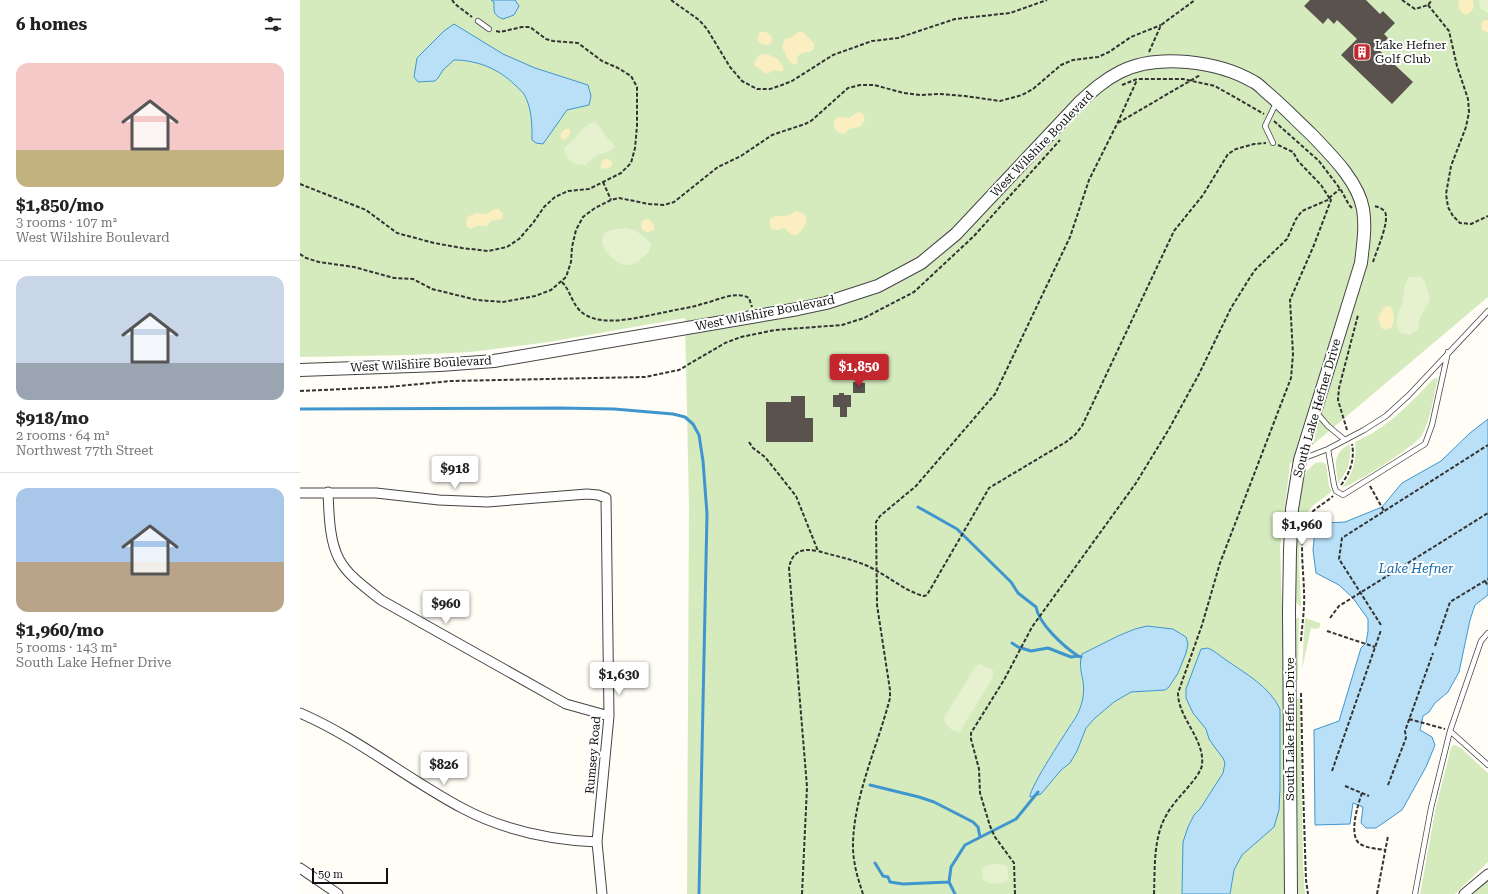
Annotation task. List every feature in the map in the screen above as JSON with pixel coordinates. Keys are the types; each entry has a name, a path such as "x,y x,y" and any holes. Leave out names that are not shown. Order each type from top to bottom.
{"street":[{"name":"South Lake Hefner Drive","path":"1144,62 1182,61 1217,66 1254,82 1277,101 1317,140 1352,180 1363,208 1364,237 1361,263 1300,460 1292,509 1290,550 1291,894"},
{"name":"West Wilshire Boulevard","path":"300,370 440,366 494,361 752,318 826,303 878,286 921,263 956,234 1079,103 1100,84 1120,71 1144,62"},
{"path":"300,493 328,492 331,534 339,559 356,579 380,600 566,704 609,716"},
{"name":"Rumsey Road","path":"328,492 376,493 439,500 487,502 587,494 598,495 606,498 609,716 597,842 602,894"},
{"path":"300,713 341,734 464,809 491,820 531,833 579,841 597,842"},
{"path":"300,868 338,894"},
{"path":"1464,894 1488,874"}],"lane":[{"path":"478,21 489,29"},
{"path":"1273,143 1265,126 1277,101"},
{"path":"1300,460 1328,449 1376,424 1409,395 1488,311"},
{"path":"1328,449 1334,485 1336,491 1343,495 1425,444 1432,425 1448,352"},
{"path":"1315,410 1322,420 1345,440"},
{"path":"1415,894 1431,808 1450,731 1481,641 1488,633"},
{"path":"1450,731 1488,765"}],"path":[{"path":"452,0 455,4 478,21"},
{"path":"671,0 699,20 730,67 742,80 757,89 770,89 792,81 832,55 872,42 898,38 955,19 1010,13 1047,0"},
{"path":"300,254 306,258 319,262 354,267 394,278 413,279 432,289 477,300 504,302 535,296 551,290 566,277 571,262 576,230 583,217 595,208 611,200 619,198 649,204 664,205 674,202 718,167 741,156 772,135 811,121 848,88 860,85 874,85 904,93 920,95 940,94 965,96 1000,101 1022,96 1061,65 1073,60 1098,57 1109,52 1131,37 1161,25 1195,0"},
{"path":"1402,0 1415,10 1428,5 1432,0"},
{"path":"1428,5 1449,31 1456,66 1468,99 1469,112 1466,128 1451,166 1446,194 1448,207 1453,216 1460,223 1471,224 1488,216"},
{"path":"863,894 856,870 852,847 856,810 890,698 877,605 876,522 880,516 916,486 995,394 1070,237 1089,180 1117,124 1161,25"},
{"path":"300,184 366,210 397,232 434,243 462,248 488,250 506,247 519,239 544,207 555,197 568,191 589,189 620,173 631,164 635,148 638,87 631,76 602,61 578,44 546,39 530,27 522,27 500,32 489,29"},
{"path":"1117,124 1190,80 1217,66"},
{"path":"1119,86 1137,79 1183,79 1215,86 1269,117 1318,161 1340,189 1349,205"},
{"path":"300,391 388,387 451,381 645,377 679,370 724,343 747,336 775,330 842,325 864,318 914,292 974,236 1061,140"},
{"path":"802,894 807,788 788,568 794,555 803,550 818,551 859,562 877,570 918,595 927,595 989,488 1066,442 1075,435 1082,426 1174,231 1203,195 1228,154 1236,149 1254,144 1273,143 1293,152 1298,161 1321,185 1330,199"},
{"path":"1154,894 1157,844 1160,829 1166,814 1179,796 1195,779 1202,767 1202,757 1198,744 1179,702 1178,693 1202,625 1220,563 1291,378 1293,354 1290,300 1314,246 1330,199 1329,198 1352,180"},
{"path":"603,182 611,200"},
{"path":"1015,894 1014,863 995,837 980,793 979,769 971,738 972,733 1004,680 1032,627 1136,483 1169,429 1199,374 1232,308 1255,270 1287,239 1296,218 1302,211 1330,199"},
{"path":"1373,206 1381,208 1385,212 1386,216 1384,231 1373,263"},
{"path":"562,282 567,288 573,303 584,314 600,320 623,320 700,305 732,296 745,296 749,298 752,303 752,318"},
{"path":"1347,430 1338,400 1339,388 1358,312"},
{"path":"749,442 753,448 765,457 796,496 818,551"},
{"path":"1340,486 1350,471 1353,454 1352,445"},
{"path":"1381,625 1339,559 1342,538 1488,445"},
{"path":"1367,480 1384,511"},
{"path":"1303,618 1304,527 1307,518 1313,511 1334,495"},
{"path":"1330,618 1339,606 1488,513"},
{"path":"1435,646 1450,602 1488,579"},
{"path":"1485,581 1488,586"},
{"path":"1332,771 1381,630"},
{"path":"1328,631 1375,647"},
{"path":"1388,785 1406,738 1405,731 1433,654"},
{"path":"1302,696 1303,788 1306,880 1308,894"},
{"path":"1409,720 1450,731"},
{"path":"1345,786 1369,796"},
{"path":"1362,793 1358,805 1354,832 1357,841 1361,845 1385,850"},
{"path":"1377,894 1388,836"}],"green space":[{"path":"300,0 1488,0 1488,297 1290,464 1280,548 1285,689 1287,894 687,894 689,507 685,318 549,342 470,352 411,355 300,357"},
{"path":"1479,0 1488,0 1488,13 1480,8"},
{"path":"594,122 599,126 615,147 608,152 594,157 586,165 571,161 566,156 564,149 585,127"},
{"path":"625,228 635,230 651,243 647,254 637,262 628,265 619,263 613,259 604,248 602,242 603,237 607,232"},
{"path":"1409,277 1421,277 1424,280 1430,298 1420,317 1418,329 1410,335 1400,333 1397,325 1397,317 1402,304 1405,284"},
{"path":"1437,378 1430,415 1422,435 1409,447 1385,464 1359,480 1342,488 1349,477 1355,461 1355,442 1388,423 1433,379"},
{"path":"1350,444 1348,465 1338,483 1336,465 1337,456"},
{"path":"1322,462 1326,464 1329,486 1332,491 1310,509 1301,529 1299,556 1301,607 1295,601 1297,520 1302,484 1306,472 1315,463"},
{"path":"1299,618 1298,681 1296,679 1295,621"},
{"path":"1305,618 1320,623 1320,627 1317,629 1311,628 1302,669"},
{"path":"979,664 993,670 993,677 961,730 959,732 952,730 945,723 944,718 974,669"},
{"path":"1300,697 1303,865 1305,894 1298,894 1296,700"},
{"path":"1455,745 1461,748 1488,773 1488,862 1455,894 1420,894 1436,807 1451,748"},
{"path":"993,864 1004,865 1008,868 1008,880 996,884 983,880 982,869 985,866"},
{"path":"1488,878 1488,894 1471,894"}],"sand":[{"path":"1458,0 1473,0 1474,7 1472,11 1466,15 1462,12 1459,9"},
{"path":"1484,20 1488,20 1488,33 1482,30 1481,24"},
{"path":"760,32 766,32 771,36 772,42 768,45 761,44 757,39"},
{"path":"798,32 803,32 814,43 814,48 811,52 799,55 797,57 798,62 795,65 788,60 782,47 785,39 792,37"},
{"path":"767,54 778,59 784,68 783,71 773,71 768,74 764,73 754,65 759,55"},
{"path":"858,112 863,114 865,120 860,127 849,129 844,134 837,132 834,126 834,121 838,117 849,118"},
{"path":"565,129 570,129 570,135 564,140 561,139 561,136"},
{"path":"607,159 612,161 612,165 609,168 604,169 600,167 603,160"},
{"path":"494,209 499,209 503,214 502,219 491,221 487,226 477,226 471,229 466,226 467,217 476,213 487,214"},
{"path":"796,211 803,213 807,218 804,228 797,235 790,234 785,228 777,230 771,229 770,219 775,216 787,216"},
{"path":"643,220 650,220 654,225 654,230 648,232 643,231 641,225"},
{"path":"1389,306 1394,316 1393,322 1391,328 1384,330 1380,325 1378,318 1384,307"}],"water":[{"path":"491,0 515,0 519,6 514,15 503,19 497,16 494,11 494,2"},
{"path":"454,24 503,54 535,68 588,85 591,96 589,105 567,110 543,144 536,143 532,140 530,111 524,94 509,79 487,66 463,60 454,60 443,70 435,81 418,82 414,77 417,58 444,31"},
{"name":"Lake Hefner","path":"1488,419 1488,595 1475,605 1470,620 1459,672 1448,692 1435,703 1429,712 1423,716 1420,730 1432,737 1435,745 1426,767 1402,810 1376,828 1366,828 1361,823 1363,807 1353,803 1350,824 1315,825 1314,730 1339,721 1361,648 1366,643 1368,619 1353,598 1339,585 1316,573 1313,550 1315,530 1323,523 1345,522 1382,507 1402,483 1441,461 1470,433"},
{"path":"1147,626 1173,629 1186,637 1188,644 1186,653 1178,673 1169,687 1165,690 1131,692 1114,702 1095,718 1086,728 1077,751 1070,763 1061,770 1041,794 1030,797 1031,791 1042,771 1080,709 1084,691 1080,664 1082,654 1118,636"},
{"path":"1208,648 1256,681 1270,694 1280,709 1279,810 1274,827 1242,855 1234,870 1230,894 1182,894 1183,842 1194,815 1200,809 1223,773 1225,763 1209,739 1206,729 1193,713 1186,698 1186,689 1201,649"}],"building":[{"name":"Lake Hefner Golf Club","path":"1310,0 1366,0 1380,14 1383,11 1395,23 1384,34 1388,38 1378,49 1413,82 1392,104 1341,55 1357,39 1337,20 1334,24 1328,18 1323,24 1304,6"},
{"path":"853,382 865,383 865,393 853,393"},
{"path":"839,393 851,395 851,407 847,407 847,417 840,417 840,407 833,407 833,395 839,395"},
{"path":"791,396 805,396 805,418 813,418 813,442 766,442 766,402 791,402"}],"waterway":[{"path":"300,409 614,409 673,414 685,417 693,424 699,435 703,461 707,514 699,894"},
{"path":"918,507 957,529 1011,582 1018,593 1036,607 1038,614 1052,634 1078,656"},
{"path":"1012,643 1018,647 1031,651 1048,648 1071,657 1081,657"},
{"path":"870,785 934,802 973,822 978,827 980,837"},
{"path":"955,894 949,882 951,867 965,845 1016,819 1038,792"},
{"path":"875,863 883,876 888,877 890,882 903,884 949,882"}],"place":[{"name":"Lake Hefner Golf Club","path":"1362,52"}]}
